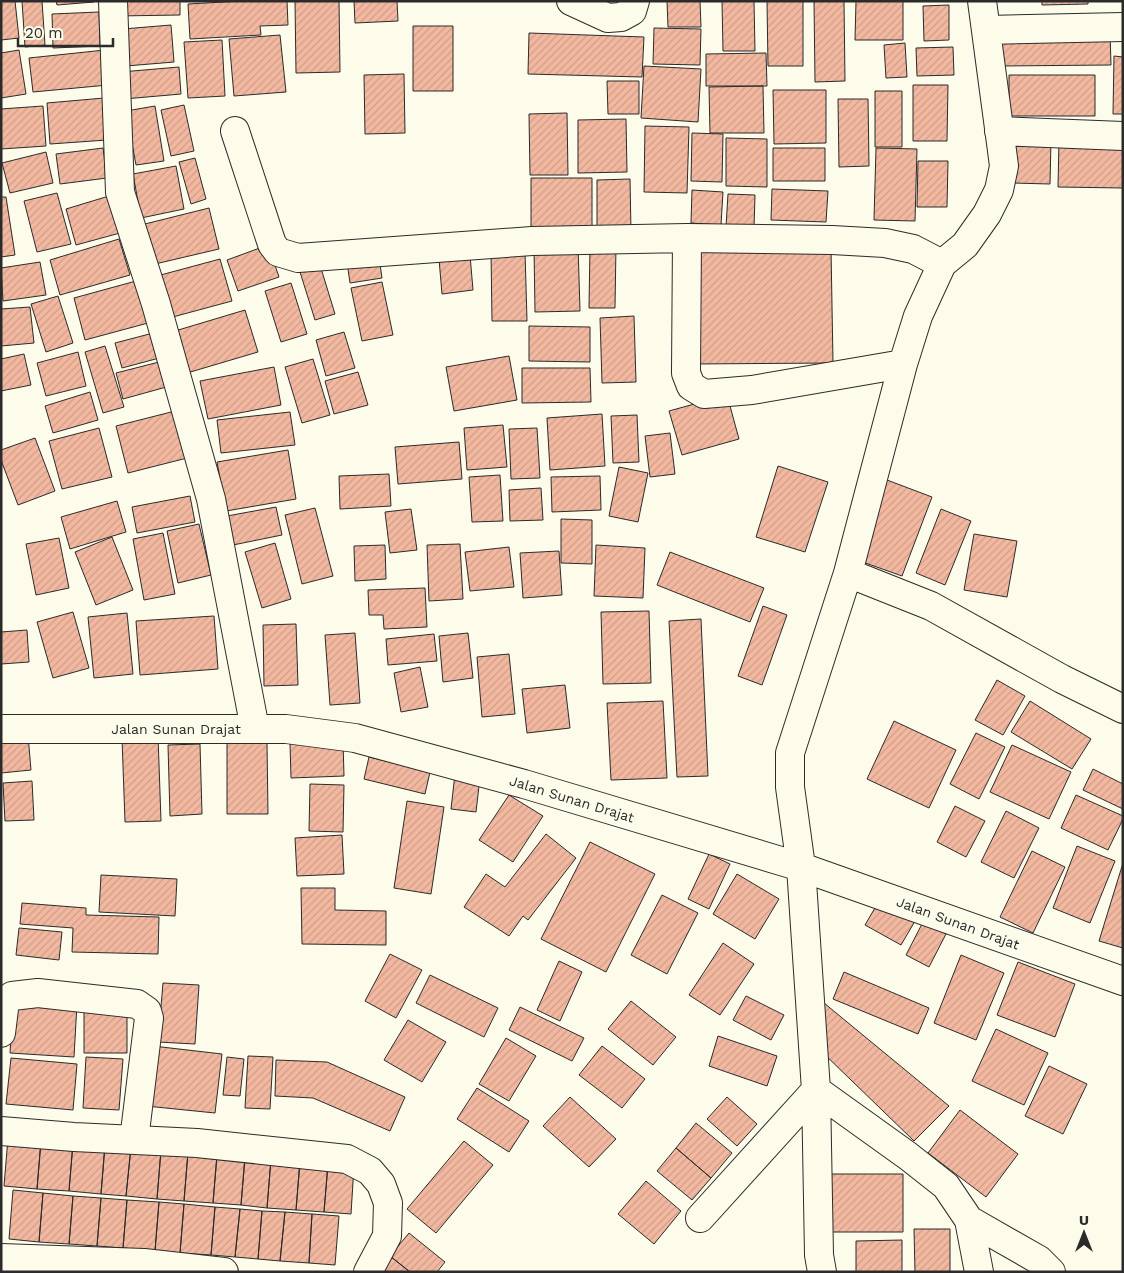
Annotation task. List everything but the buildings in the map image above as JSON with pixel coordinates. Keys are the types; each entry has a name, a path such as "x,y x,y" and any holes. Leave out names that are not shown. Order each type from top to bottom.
{"street":[{"path":"112,1 120,192 156,304 211,499 255,729"},
{"path":"571,1 608,18 620,17 632,12 635,1"},
{"path":"822,1272 819,1255 816,1090 801,867 790,787 790,753 848,573 918,316 942,264 965,245 987,214 999,190 1004,166 982,1"},
{"path":"987,30 1123,27"},
{"path":"235,131 272,244 278,252 298,258 532,241 687,238 832,240 885,243 914,249 942,264"},
{"path":"999,131 1123,136"},
{"path":"687,238 686,373 691,386 704,394 752,390 904,364"},
{"path":"848,573 931,606 1062,679 1123,709"},
{"name":"Jalan Sunan Drajat","path":"1,729 286,729 355,738 524,784 801,867 1123,981"},
{"path":"1,1033 5,1001 12,996 38,994 137,1004 147,1011 149,1018 134,1140"},
{"path":"700,1218 816,1090"},
{"path":"816,1090 908,1156 946,1186 969,1220 980,1272"},
{"path":"1,1131 197,1143 347,1159 370,1172 381,1184 388,1203 387,1236 368,1272"},
{"path":"969,1220 1039,1260 1051,1272"},
{"path":"1,1258 104,1267 144,1262 224,1272"}]}
